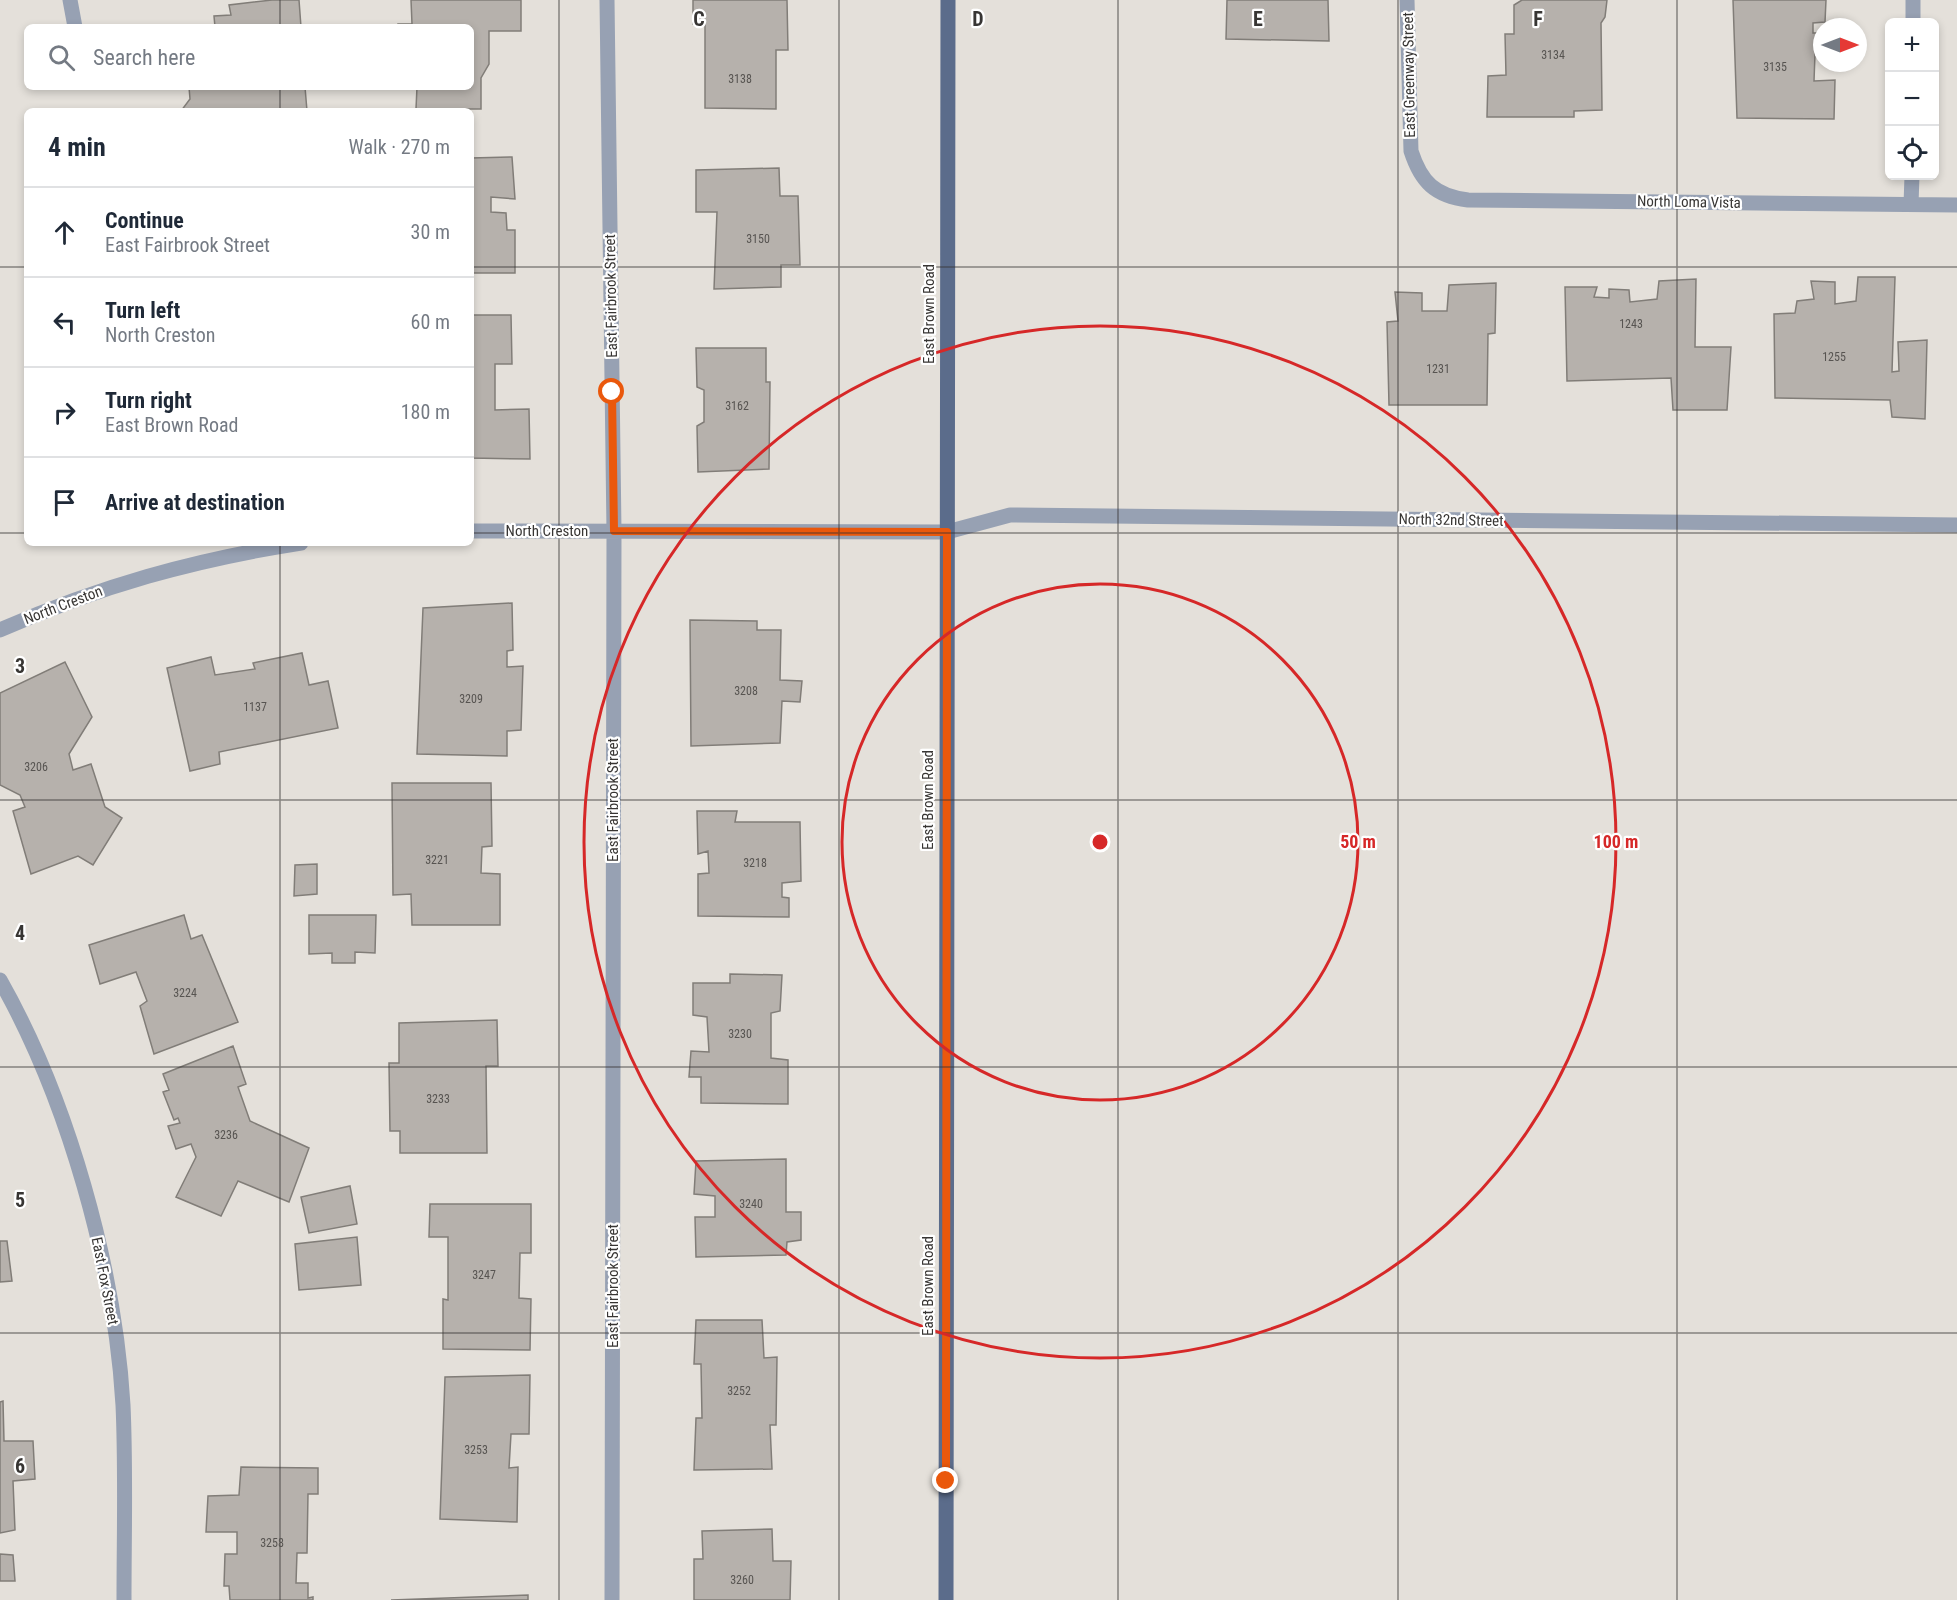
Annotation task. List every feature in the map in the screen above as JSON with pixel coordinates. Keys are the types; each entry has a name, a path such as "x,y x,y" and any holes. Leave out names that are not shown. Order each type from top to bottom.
{"main road":[{"name":"East Brown Road","path":"946,1600 948,0"}],"street":[{"path":"70,0 74,24"},
{"name":"East Fairbrook Street","path":"607,0 614,531 612,1600"},
{"name":"East Greenway Street","path":"1407,0 1411,151 1426,183"},
{"path":"1913,0 1913,18"},
{"path":"1911,204 1912,180"},
{"name":"North Loma Vista","path":"1426,183 1438,192 1468,200 1957,205"},
{"name":"North 32nd Street","path":"947,532 1010,515 1957,525"},
{"name":"North Creston","path":"474,531 947,532"},
{"name":"North Creston","path":"0,630 104,588 167,569 282,546"},
{"name":"East Fox Street","path":"0,980 32,1045 55,1102 91,1215 105,1275 116,1338 123,1404 124,1600"}],"building":[{"path":"272,0 299,0 301,24 215,24 214,16 231,15 229,5"},
{"path":"411,0 521,0 521,31 489,31 489,64 481,78 481,109 416,108 417,90 474,90 474,24 412,24"},
{"path":"693,0 787,0 788,50 776,50 776,109 705,108 705,24 693,24"},
{"path":"1227,0 1328,0 1329,41 1226,39"},
{"path":"1522,0 1607,0 1605,17 1601,23 1602,110 1574,111 1574,117 1487,117 1488,76 1506,75 1505,34 1514,34 1514,5"},
{"path":"1733,0 1826,0 1825,18 1813,18 1813,72 1814,81 1835,80 1834,119 1737,118"},
{"path":"189,90 305,90 307,108 183,108 190,99"},
{"path":"512,157 515,199 491,197 491,212 506,213 507,230 515,230 515,273 474,273 474,158"},
{"path":"779,168 780,196 798,196 800,265 781,265 781,287 714,289 717,212 696,212 696,170"},
{"path":"1858,277 1895,277 1892,372 1899,371 1898,342 1927,340 1925,419 1892,417 1890,400 1775,398 1774,314 1795,313 1797,301 1814,299 1811,281 1835,282 1835,304 1856,301"},
{"path":"1696,279 1695,347 1731,347 1727,410 1673,410 1671,378 1567,381 1565,287 1597,287 1594,297 1609,298 1609,289 1629,290 1630,302 1657,299 1659,281"},
{"path":"1496,283 1495,333 1488,334 1487,405 1389,405 1387,322 1398,321 1395,292 1422,293 1422,311 1447,311 1449,285"},
{"path":"474,315 511,315 512,364 495,364 495,410 529,409 530,459 474,458"},
{"path":"696,348 766,348 766,382 770,382 769,469 698,472 697,426 704,422 704,390 697,387"},
{"path":"512,603 513,650 507,651 507,667 523,666 521,730 507,731 507,756 417,754 423,608"},
{"path":"690,620 757,621 757,630 781,630 780,680 802,681 800,702 782,701 780,743 691,746"},
{"path":"302,653 309,685 328,681 338,728 219,752 220,764 190,771 167,668 211,657 215,675 255,669 253,663"},
{"path":"65,662 92,717 69,754 73,770 91,764 105,807 122,818 93,865 78,856 31,874 13,811 25,807 20,795 0,785 0,693"},
{"path":"392,783 491,783 492,846 482,847 481,873 500,874 500,925 412,925 411,894 393,895"},
{"path":"697,811 737,811 735,822 800,822 801,881 782,883 782,897 789,898 789,917 698,916 698,874 709,873 708,851 698,854"},
{"path":"317,864 317,894 294,896 295,865"},
{"path":"184,915 191,939 202,935 238,1022 154,1054 140,1006 147,1001 136,972 100,984 89,945"},
{"path":"309,915 376,915 375,953 355,952 355,963 332,963 332,953 309,954"},
{"path":"730,974 782,975 780,1011 771,1013 771,1058 788,1060 788,1104 701,1103 701,1077 689,1077 691,1051 709,1052 707,1017 693,1015 693,983 730,983"},
{"path":"497,1020 498,1066 486,1066 487,1153 400,1153 400,1131 390,1131 389,1063 399,1063 399,1023"},
{"path":"233,1046 246,1084 238,1087 250,1121 309,1148 289,1202 238,1181 221,1216 176,1197 196,1157 191,1144 176,1149 168,1126 180,1123 178,1118 174,1120 163,1092 169,1090 163,1074"},
{"path":"786,1159 786,1212 801,1212 801,1240 787,1242 786,1255 696,1257 695,1217 715,1217 715,1196 694,1194 696,1161"},
{"path":"350,1186 357,1224 309,1233 301,1197"},
{"path":"430,1204 531,1204 531,1253 520,1253 519,1298 531,1299 530,1350 443,1349 443,1299 448,1300 448,1237 429,1237"},
{"path":"357,1237 361,1285 299,1290 295,1244"},
{"path":"0,1241 7,1241 12,1281 0,1282"},
{"path":"696,1320 762,1320 764,1358 777,1357 776,1425 770,1425 772,1469 694,1470 696,1418 702,1418 701,1364 694,1364"},
{"path":"530,1375 529,1434 511,1434 509,1468 518,1467 517,1522 440,1519 445,1377"},
{"path":"3,1401 4,1441 33,1441 35,1479 13,1481 15,1530 0,1533 0,1402"},
{"path":"241,1467 318,1468 318,1494 308,1494 307,1553 297,1553 296,1583 308,1583 308,1598 313,1597 313,1600 230,1600 229,1586 224,1586 225,1554 237,1554 237,1532 206,1532 208,1496 239,1495"},
{"path":"772,1529 773,1561 791,1561 790,1600 694,1600 694,1559 703,1559 702,1531"},
{"path":"0,1554 13,1555 15,1581 0,1581"},
{"path":"528,1595 528,1600 391,1600"}],"route":[{"path":"612,392 614,531 947,532 946,1481"}]}
